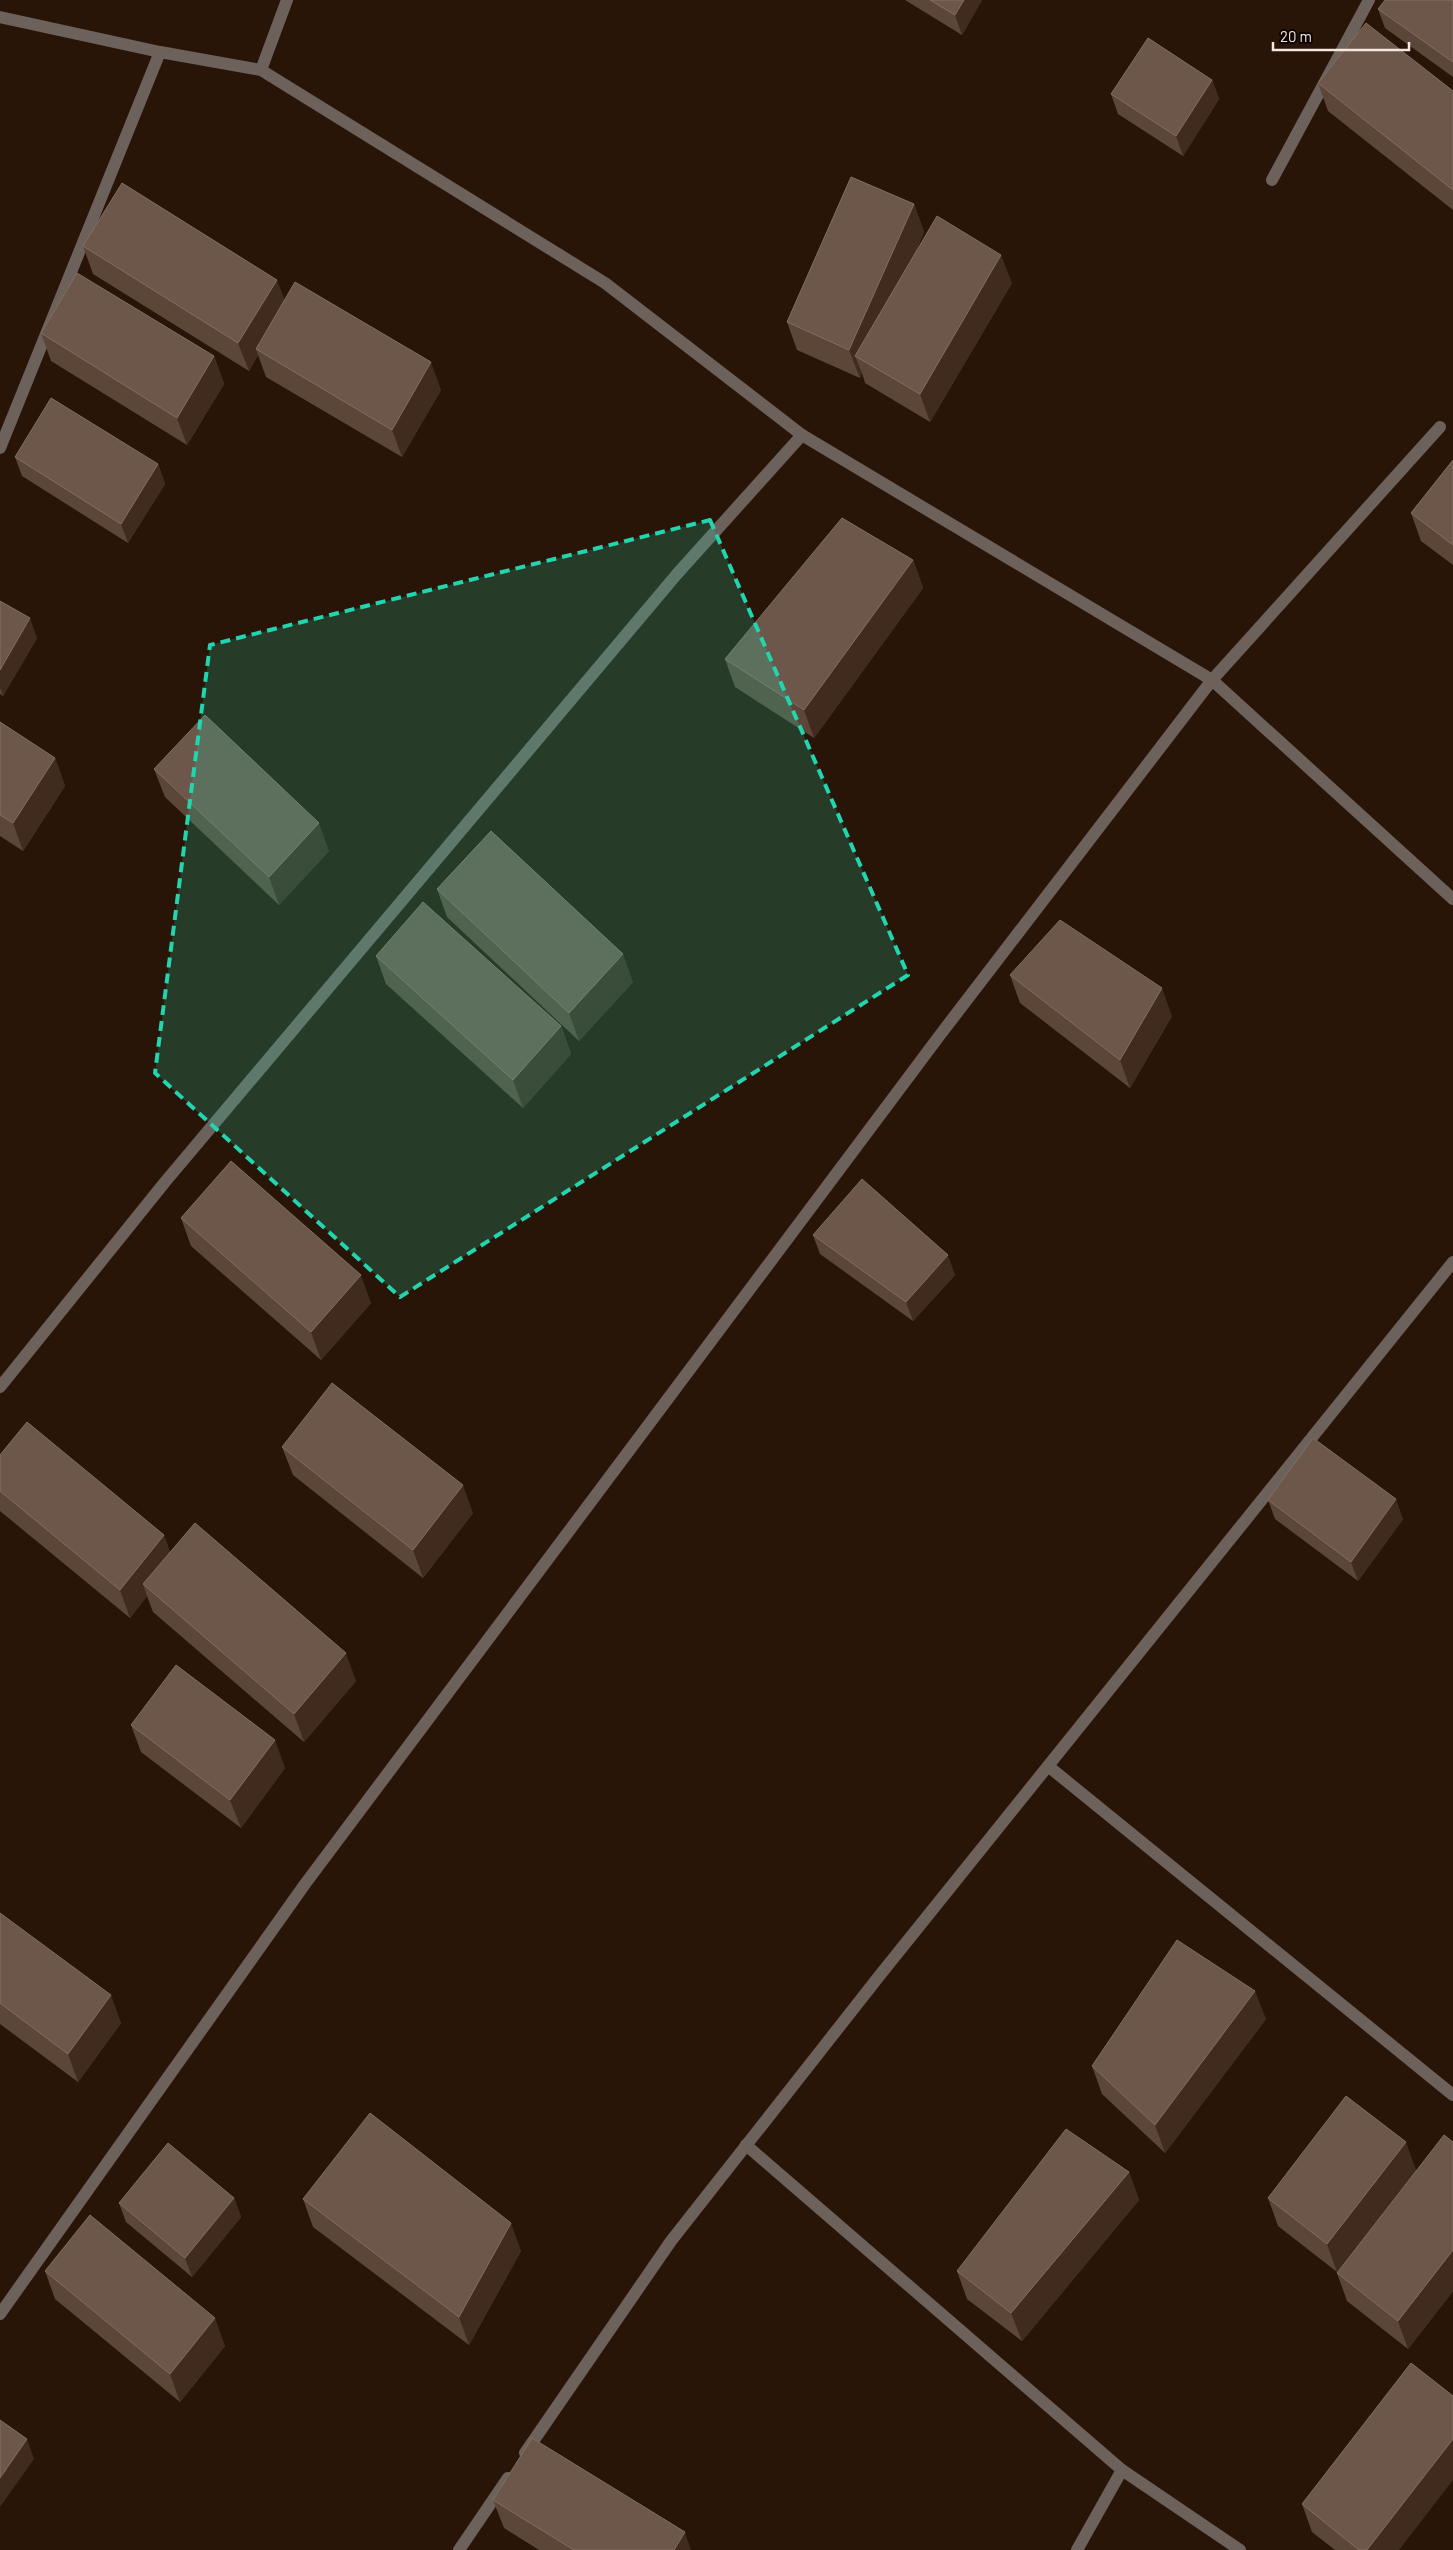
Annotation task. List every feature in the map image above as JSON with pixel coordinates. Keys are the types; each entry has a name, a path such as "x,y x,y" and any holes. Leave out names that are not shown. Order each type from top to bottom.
{"street":[{"path":"261,70 287,0"},
{"path":"1272,180 1369,0"},
{"path":"0,17 160,52 261,70 605,283 802,435 1212,680 1453,899"},
{"path":"0,448 160,52"},
{"path":"0,2314 305,1884 940,1035 1212,680 1440,427"},
{"path":"0,1387 165,1182 651,604 802,435"},
{"path":"459,2550 671,2241 1048,1766 1453,1262"},
{"path":"1048,1766 1453,2095"},
{"path":"746,2146 1122,2470 1240,2550"},
{"path":"1077,2550 1122,2470"}],"highlighted area":[{"path":"710,520 908,975 400,1297 155,1073 210,645"}],"building":[{"path":"930,0 964,0 955,15"},
{"path":"1385,0 1453,0 1453,62 1378,9"},
{"path":"1366,23 1453,91 1453,190 1318,83"},
{"path":"1148,38 1212,80 1176,136 1111,94"},
{"path":"851,177 914,204 849,350 787,322"},
{"path":"122,183 277,280 238,343 83,246"},
{"path":"937,216 1001,255 920,394 855,356"},
{"path":"77,273 214,356 177,418 41,333"},
{"path":"295,282 431,362 392,430 256,349"},
{"path":"51,398 158,464 121,524 15,457"},
{"path":"1453,460 1453,545 1411,513"},
{"path":"842,518 913,560 804,710 725,659"},
{"path":"0,601 30,618 0,670"},
{"path":"205,715 319,823 269,877 154,769"},
{"path":"0,722 55,758 13,823 0,815"},
{"path":"491,831 623,954 569,1013 437,889"},
{"path":"423,902 561,1026 513,1080 376,956"},
{"path":"1060,920 1162,988 1120,1060 1010,975"},
{"path":"231,1161 361,1275 311,1332 181,1218"},
{"path":"862,1179 948,1255 906,1302 813,1235"},
{"path":"332,1383 463,1485 413,1550 282,1447"},
{"path":"27,1422 164,1535 120,1590 0,1491 0,1455"},
{"path":"1313,1438 1396,1499 1351,1562 1268,1500"},
{"path":"195,1523 346,1653 294,1714 143,1584"},
{"path":"176,1665 275,1740 230,1800 131,1725"},
{"path":"0,1913 111,1995 68,2054 0,2003"},
{"path":"1177,1940 1255,1991 1155,2125 1092,2066"},
{"path":"1346,2096 1406,2142 1327,2244 1268,2198"},
{"path":"370,2113 511,2223 459,2317 303,2199"},
{"path":"1066,2129 1129,2172 1011,2313 957,2271"},
{"path":"1444,2135 1453,2142 1453,2250 1398,2321 1337,2273"},
{"path":"168,2143 234,2198 185,2258 119,2203"},
{"path":"90,2215 215,2318 170,2374 45,2271"},
{"path":"1411,2363 1453,2396 1453,2439 1367,2550 1359,2550 1302,2504"},
{"path":"0,2420 27,2439 0,2478"},
{"path":"532,2438 685,2532 674,2550 574,2550 493,2500"}]}
